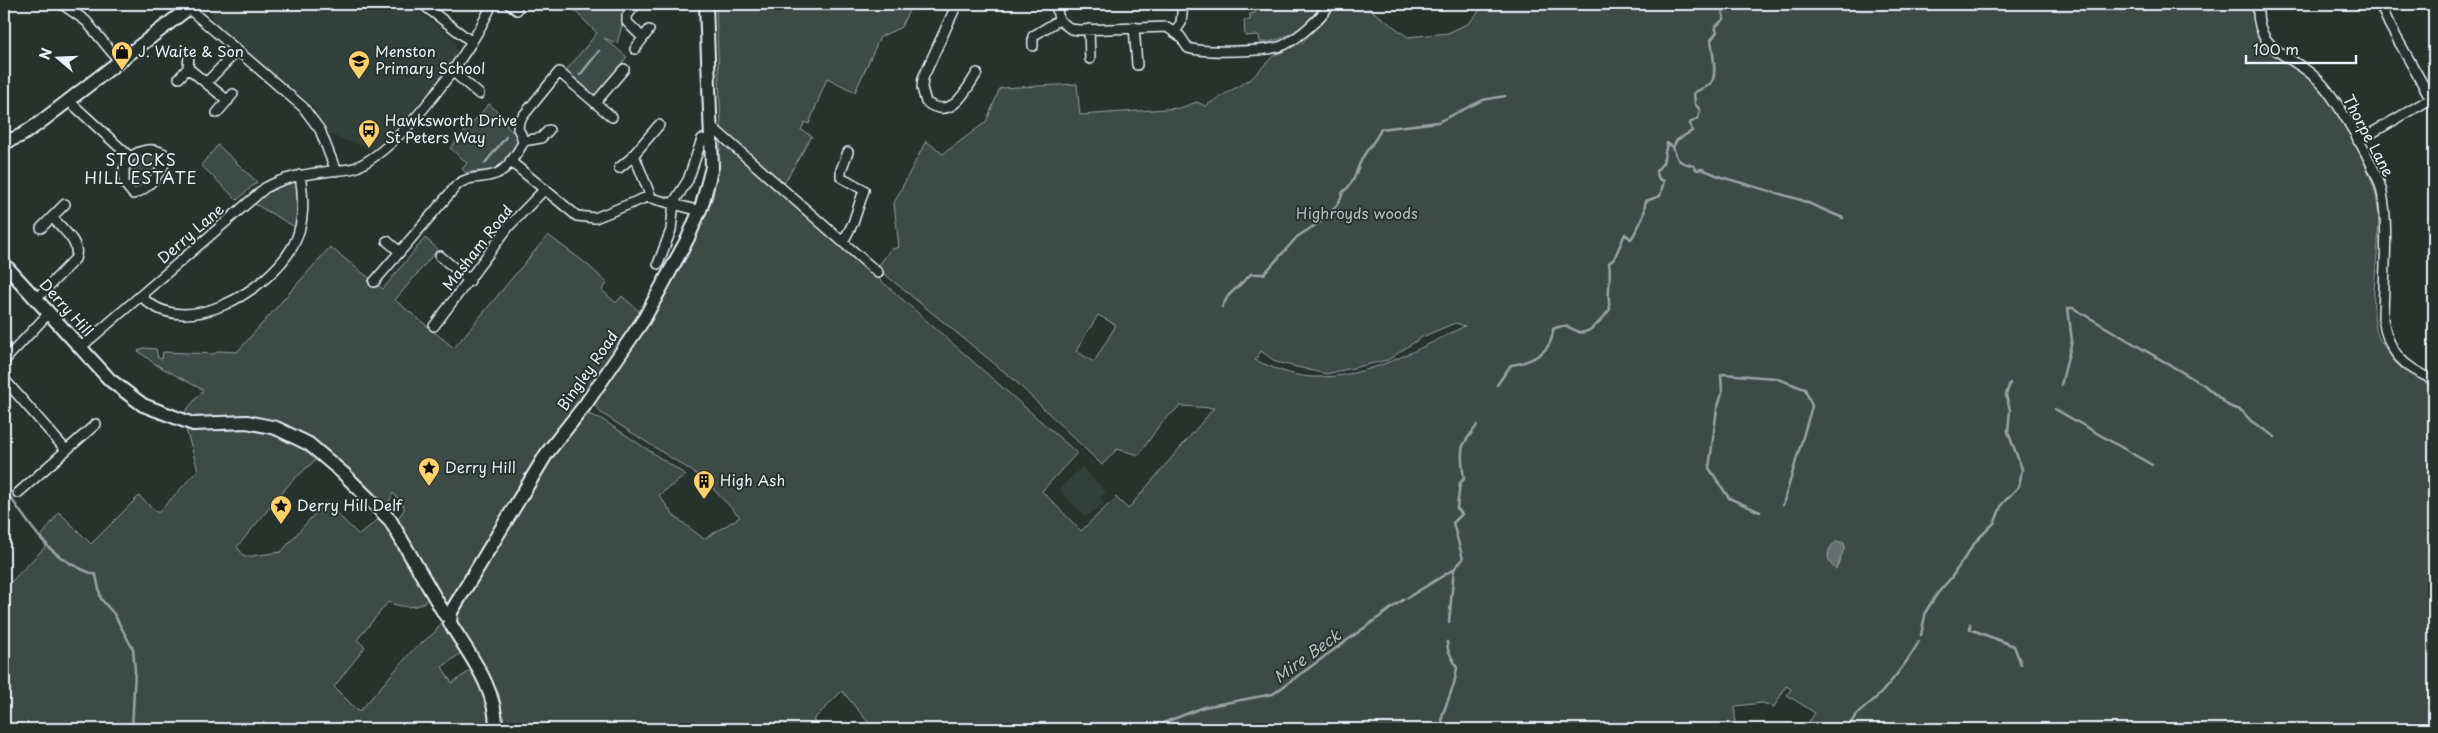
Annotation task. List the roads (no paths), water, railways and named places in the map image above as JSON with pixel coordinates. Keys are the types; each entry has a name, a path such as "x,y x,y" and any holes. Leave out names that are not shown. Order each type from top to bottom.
{"street":[{"path":"62,4 86,21 119,61"},
{"path":"422,4 472,42"},
{"name":"Derry Lane","path":"80,348 265,188 280,179 356,168 387,148 405,131 472,42 492,4"},
{"path":"636,4 627,16 627,22 643,38"},
{"name":"Bingley Road","path":"450,616 547,453 585,405 644,319 688,238 700,211 712,167 706,4"},
{"path":"957,4 923,78 922,88 926,102 934,108 949,108 957,102 977,73"},
{"path":"1056,4 1059,20 1071,28 1167,27 1175,31 1188,48 1196,50 1270,48 1284,45 1300,34 1330,4"},
{"path":"1175,31 1181,23 1183,4"},
{"name":"Thorpe Lane","path":"2258,4 2260,30 2270,45 2277,53 2310,72 2322,84 2358,141 2379,182 2384,212 2383,300 2385,333 2400,359 2409,368 2434,380"},
{"path":"2358,141 2433,98 2388,24 2380,4"},
{"path":"4,143 22,135 69,101 191,6 237,51 303,107 320,130 336,171"},
{"path":"1033,46 1033,36 1059,20"},
{"path":"1134,27 1137,65"},
{"path":"1089,29 1090,59"},
{"path":"634,49 649,30"},
{"path":"206,83 237,51"},
{"path":"179,78 188,68 189,54"},
{"path":"188,68 206,83 230,98 217,112"},
{"path":"595,103 624,69"},
{"path":"451,70 479,94"},
{"path":"374,282 462,181 468,178 498,173 510,161 521,147 523,141 518,129 519,121 559,72 612,117"},
{"path":"69,101 130,157"},
{"path":"619,168 634,155 659,125"},
{"path":"712,127 878,273"},
{"path":"523,141 541,138 549,130"},
{"path":"658,264 671,230 674,202 688,180 702,139"},
{"path":"156,150 164,153 166,161 160,173 141,192 134,194 124,183 124,169 130,157 139,152 156,150"},
{"path":"843,242 853,224 864,190 841,177 841,170 848,152"},
{"path":"634,155 651,197"},
{"path":"510,161 573,214 590,218 600,216 643,198 651,197 674,202 700,211"},
{"path":"141,296 148,303 166,311 192,313 208,311 222,306 249,290 275,268 294,245 304,203 300,175"},
{"name":"Masham Road","path":"434,326 470,281 510,225 545,189"},
{"path":"41,228 65,204"},
{"path":"37,298 75,259 78,252 76,245 52,217"},
{"path":"387,241 400,252"},
{"path":"440,256 470,281"},
{"name":"Derry Hill","path":"6,271 37,298 80,348 122,391 156,411 193,424 247,422 276,428 309,444 343,473 390,520 445,615 450,616"},
{"path":"4,361 49,313"},
{"path":"4,380 66,450"},
{"path":"18,493 96,424"},
{"path":"450,616 450,623 490,691 495,705 496,729"}],"waterway":[{"name":"Mire Beck","path":"1497,385 1511,365 1533,358 1545,350 1552,337 1553,329 1564,326 1579,332 1587,331 1596,325 1610,309 1609,263 1614,259 1625,234 1631,239 1634,235 1644,215 1646,201 1660,196 1664,181 1659,179 1656,171 1663,163 1667,143 1673,147 1677,140 1692,131 1690,123 1698,118 1700,110 1695,104 1694,93 1707,86 1713,80 1714,69 1711,40 1717,32 1715,27 1724,19 1722,9 1726,4"},
{"path":"580,75 599,51"},
{"path":"1222,307 1228,296 1251,274 1264,274 1297,237 1320,222 1322,216 1329,213 1335,207 1343,192 1354,178 1363,157 1381,129 1438,122 1483,100 1505,96"},
{"path":"485,163 506,137"},
{"path":"1673,147 1680,161 1694,166 1697,170 1702,169 1721,177 1801,200 1843,218"},
{"path":"2061,385 2072,341 2068,308 2073,308 2204,385 2229,406 2242,411 2251,421 2275,437"},
{"path":"1760,512 1729,498 1709,468 1717,409 1722,393 1721,375 1723,374 1775,378 1805,389 1812,406 1783,505"},
{"path":"1921,635 1926,611 1937,594 1951,578 1976,541 1995,522 2002,504 2019,486 2022,469 2008,432 2010,410 2006,395 2010,383"},
{"path":"2055,409 2152,465"},
{"name":"Mire Beck","path":"1407,598 1454,569 1463,559 1453,523 1462,514 1457,508 1460,483 1464,479 1462,449 1477,425"},
{"path":"4,489 33,529 52,550 78,568 96,575 101,599 114,614 133,649 135,670 132,729"},
{"path":"1449,622 1454,569"},
{"name":"Mire Beck","path":"1158,729 1163,723 1204,707 1273,694 1404,599"},
{"path":"1970,624 1970,629 2014,646 2021,664"},
{"path":"1847,729 1858,713 1877,697 1892,680 1907,661 1919,641"},
{"path":"1443,729 1442,716 1454,684 1457,668 1448,650 1447,642"}],"place":[{"name":"J. Waite & Son","path":"122,71"},
{"name":"Menston Primary School","path":"359,80"},
{"name":"Hawksworth Drive St Peters Way","path":"369,149"},
{"name":"Derry Hill","path":"429,487"},
{"name":"High Ash","path":"704,500"},
{"name":"Derry Hill Delf","path":"281,525"}],"district":[{"name":"STOCKS HILL ESTATE","path":"141,169"}],"park label":[{"name":"Highroyds woods","path":"1357,214"}]}
